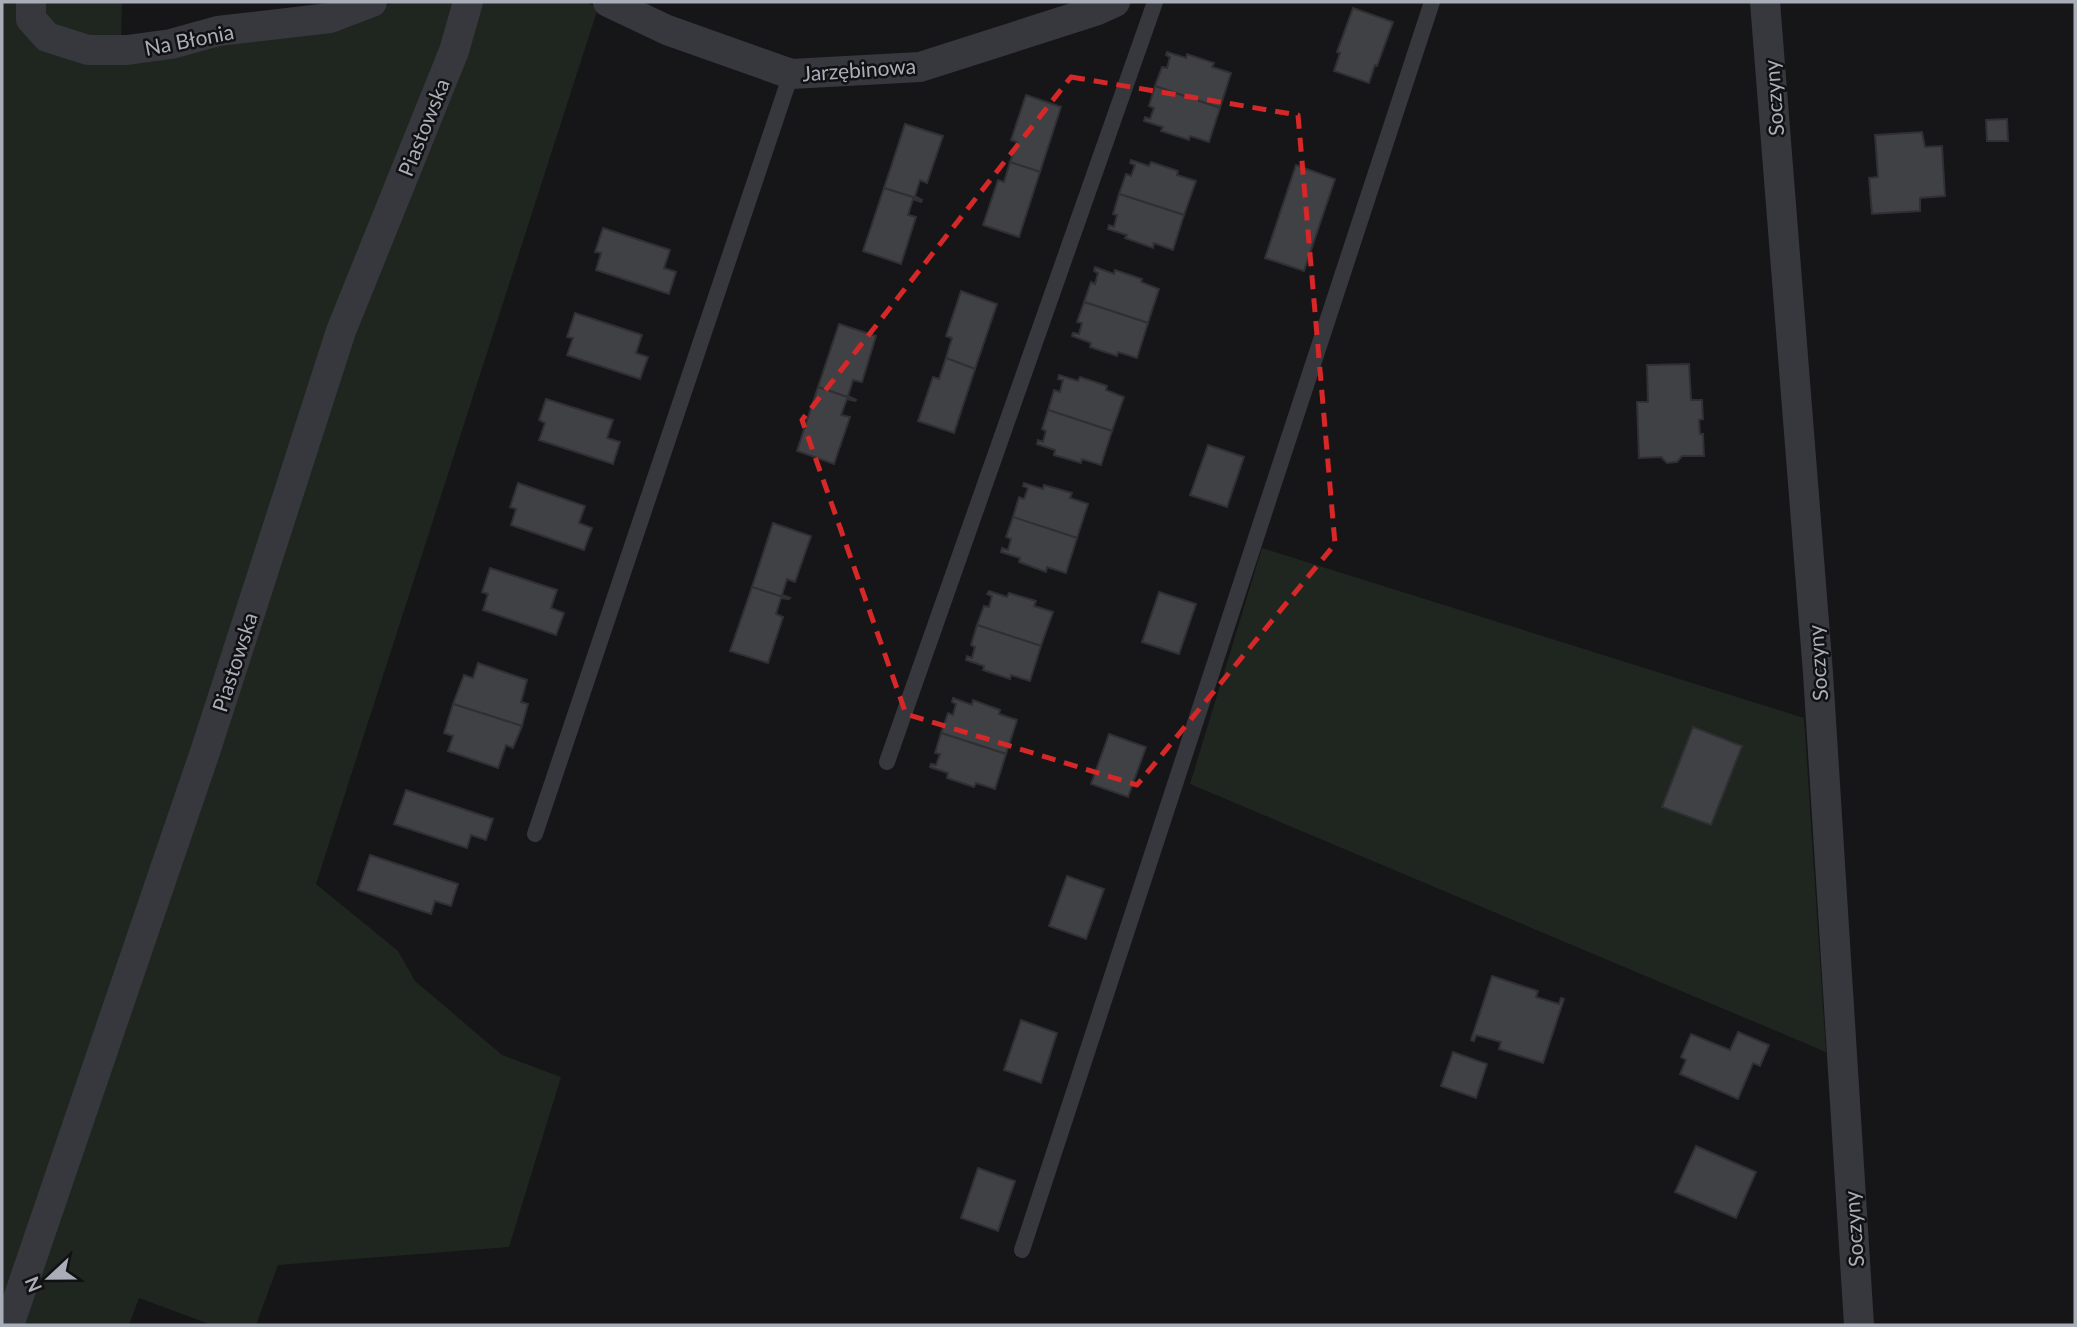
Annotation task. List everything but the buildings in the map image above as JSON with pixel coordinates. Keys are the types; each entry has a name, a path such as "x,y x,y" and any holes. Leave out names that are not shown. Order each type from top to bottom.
{"street":[{"name":"Na Błonia","path":"31,2 31,19 47,37 88,50 127,50 171,44 218,32 330,18 372,2"},
{"name":"Piastowska","path":"9,1325 202,762 341,331 454,51 468,2"},
{"name":"Jarzębinowa","path":"608,2 667,30 791,74 920,67 1095,12 1115,2"},
{"name":"Soczyny","path":"1765,2 1818,673 1859,1325"}],"lane":[{"path":"887,762 1155,2"},
{"path":"1022,1250 1432,2"},
{"path":"535,834 791,74"}],"highlighted area":[{"path":"1071,77 1298,115 1335,544 1137,785 906,714 802,420"}],"shaded area":[{"path":"2,2 23,2 42,42 352,19 395,2 460,2 2,1311"},
{"path":"39,2 122,2 121,40 86,38 54,28"},
{"path":"478,2 585,2 598,8 316,884 398,951 415,981 502,1055 561,1077 509,1247 278,1265 256,1325 212,1325 139,1298 129,1325 19,1325 346,340"},
{"path":"1262,548 1804,718 1826,1052 1190,784"}]}
